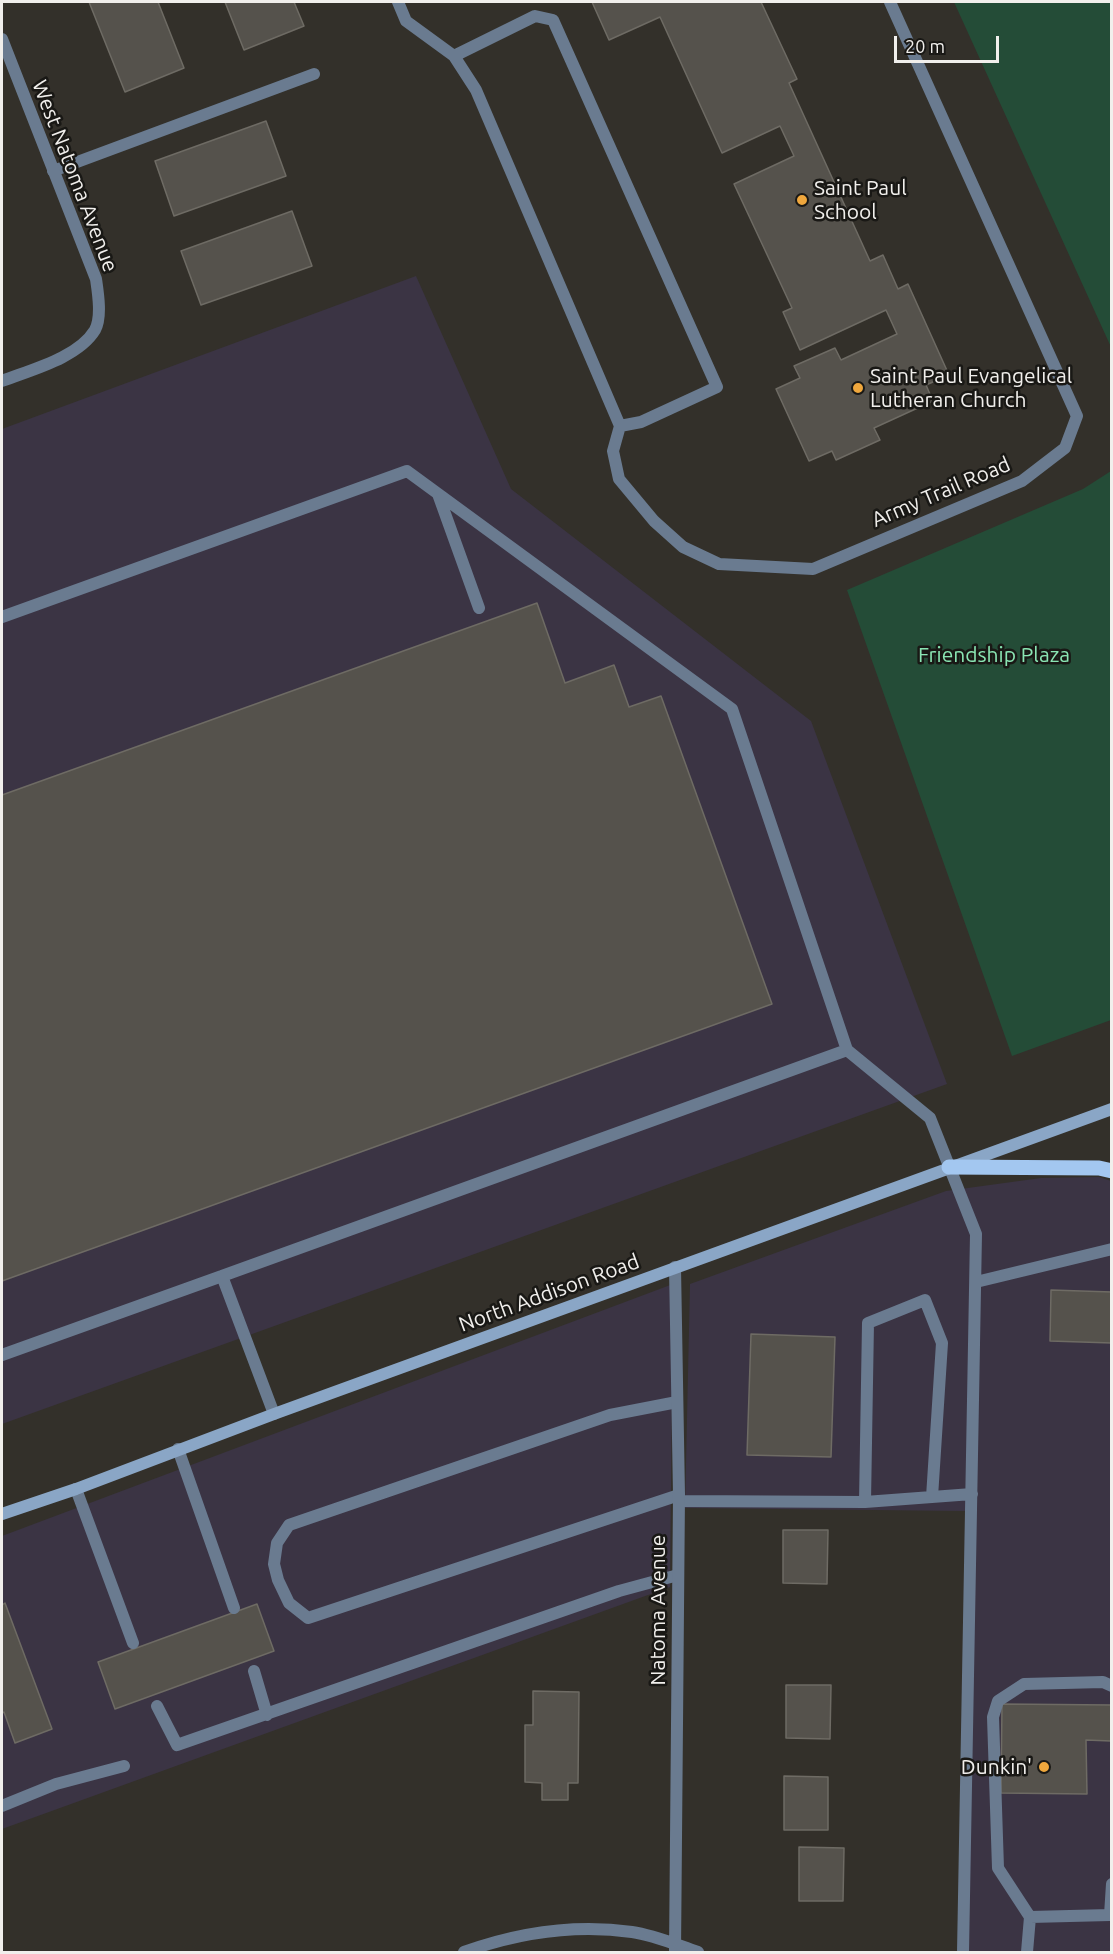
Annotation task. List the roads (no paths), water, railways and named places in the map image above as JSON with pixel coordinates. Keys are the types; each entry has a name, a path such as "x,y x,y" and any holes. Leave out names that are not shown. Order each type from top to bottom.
{"main road":[{"path":"949,1167 1100,1168 1112,1171"}],"street":[{"path":"398,2 406,21 454,56 476,90 620,426 641,422 717,387 553,20 535,16 454,56"},
{"name":"Army Trail Road","path":"620,426 613,451 619,479 654,521 683,547 719,564 813,568 1022,481 1065,448 1077,416 890,2"},
{"name":"West Natoma Avenue","path":"2,39 96,279 99,304 95,329 77,349 47,364 2,381"},
{"path":"53,171 314,74"},
{"path":"2,617 407,471 732,710 847,1050 930,1118 976,1234 963,1953"},
{"path":"437,493 479,608"},
{"path":"2,1355 847,1050"},
{"name":"North Addison Road","path":"2,1514 76,1489 178,1449 1112,1109"},
{"path":"976,1282 1112,1249"},
{"name":"Natoma Avenue","path":"675,1267 679,1498 675,1948"},
{"path":"222,1276 274,1414"},
{"path":"866,1502 868,1323 925,1300 942,1343 932,1497"},
{"path":"677,1402 610,1415 289,1525 278,1543 274,1564 278,1580 289,1603 308,1617 679,1498 866,1502 972,1494"},
{"path":"178,1449 234,1608"},
{"path":"76,1489 133,1643"},
{"path":"156,1706 177,1745 585,1603 678,1575"},
{"path":"254,1671 267,1714"},
{"path":"1027,1953 1030,1917 998,1868 993,1717 998,1701 1024,1684 1103,1682 1112,1686"},
{"path":"2,1806 56,1784 124,1766"},
{"path":"1030,1917 1110,1915 1112,1884"},
{"path":"464,1953 512,1937 579,1930 634,1932 675,1948 698,1953"}],"place":[{"name":"Saint Paul School","path":"802,200"},
{"name":"Saint Paul Evangelical Lutheran Church","path":"858,388"},
{"name":"Dunkin'","path":"1044,1767"}],"park label":[{"name":"Friendship Plaza","path":"994,655"}]}
